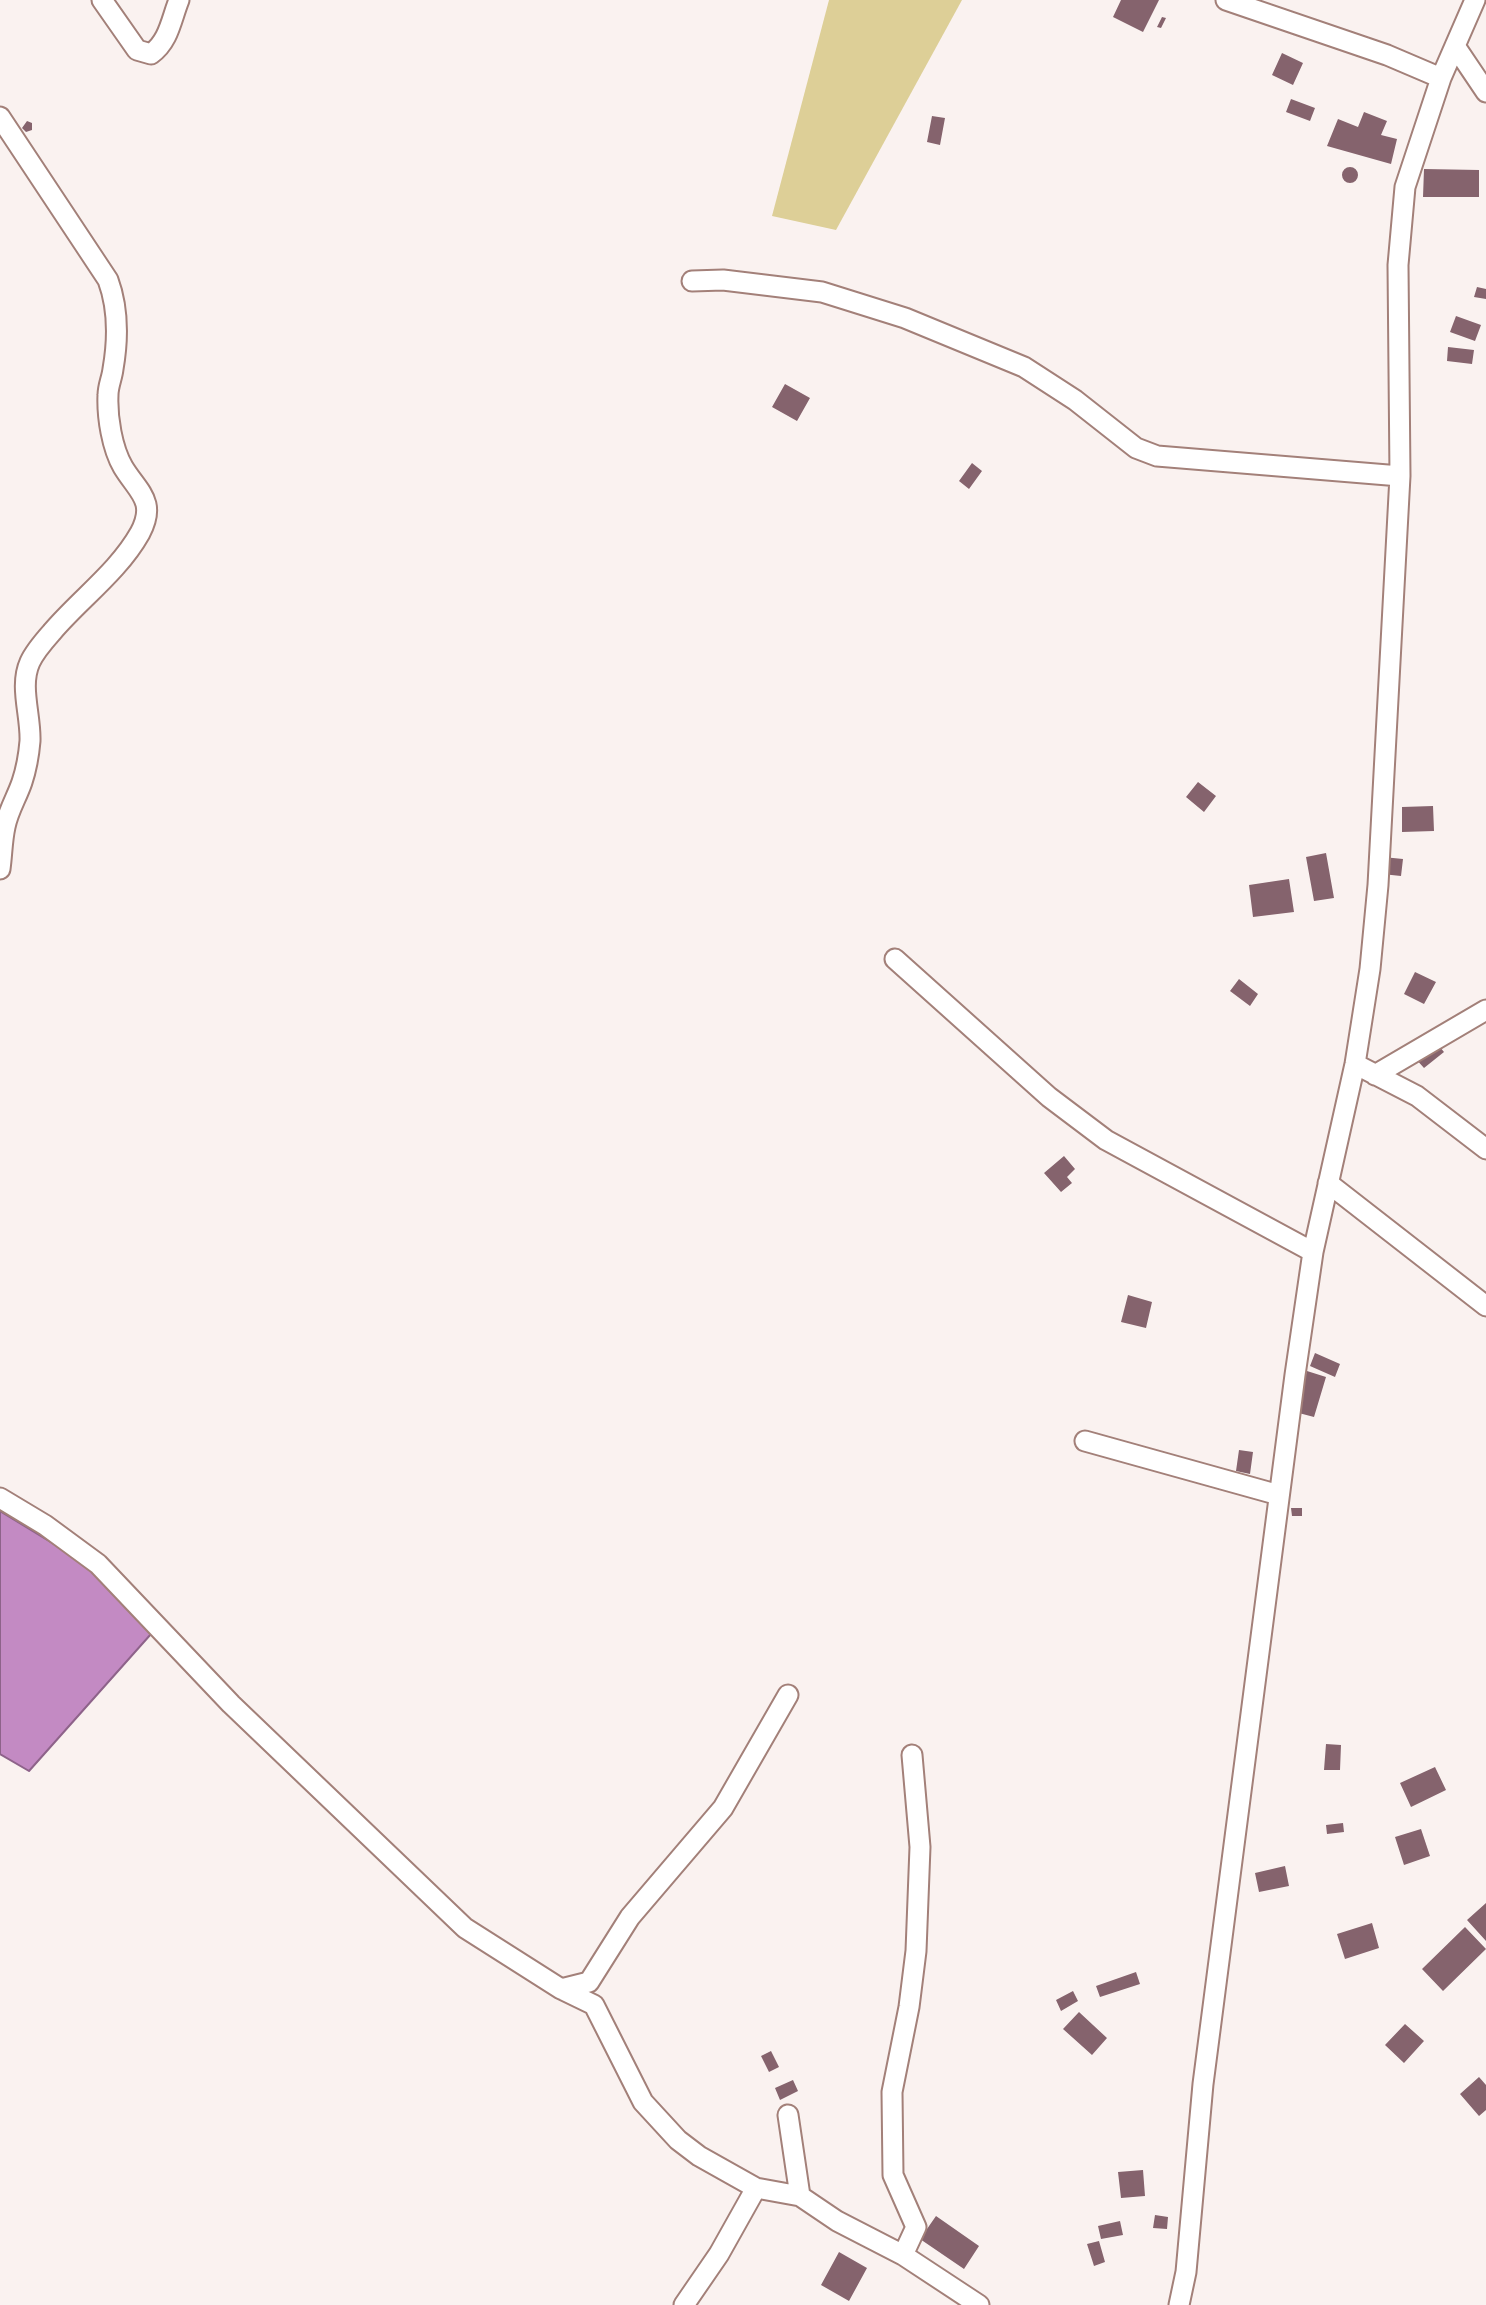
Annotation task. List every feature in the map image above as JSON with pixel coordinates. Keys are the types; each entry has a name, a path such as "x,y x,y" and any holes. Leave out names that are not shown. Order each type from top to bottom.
{"street":[{"path":"102,0 137,50 151,54 160,48 167,35 179,0"},
{"path":"1226,0 1387,55 1441,78"},
{"path":"1180,2305 1186,2272 1203,2084 1312,1252 1355,1064 1370,969 1378,885 1400,476 1398,265 1405,187 1441,78 1475,0"},
{"path":"1455,46 1486,92"},
{"path":"0,117 110,287 117,339 107,392 108,410 117,452 123,467 140,489 147,509 140,533 117,565 78,602 31,659 25,683 29,751 23,780 5,825 0,869"},
{"path":"692,281 723,280 821,292 905,318 1024,367 1075,400 1136,448 1157,456 1400,476"},
{"path":"895,959 1049,1097 1106,1140 1312,1252"},
{"path":"1376,1075 1484,1013"},
{"path":"1355,1064 1417,1096 1486,1149"},
{"path":"1328,1183 1486,1306"},
{"path":"1085,1441 1279,1495"},
{"path":"0,1498 45,1525 98,1564 231,1704 465,1928 561,1989 594,2006 643,2102 678,2140 699,2157 757,2188 800,2196 838,2221 903,2255 979,2305"},
{"path":"561,1989 589,1982 630,1917 723,1808 788,1695"},
{"path":"903,2255 916,2227 893,2175 892,2091 909,2007 916,1951 920,1847 912,1755"},
{"path":"788,2115 800,2196"},
{"path":"684,2305 719,2254 757,2188"}],"shaded area":[{"path":"829,0 962,0 836,230 772,216"},
{"path":"0,1511 90,1566 151,1634 29,1771 0,1754"}],"building":[{"path":"1121,0 1159,0 1143,32 1113,17"},
{"path":"1162,17 1166,18 1161,28 1157,27"},
{"path":"1282,53 1303,63 1293,85 1272,75"},
{"path":"1291,99 1315,108 1310,121 1286,112"},
{"path":"1364,112 1387,121 1381,135 1397,139 1391,164 1327,146 1338,119 1358,127"},
{"path":"932,116 945,118 940,145 927,142"},
{"path":"27,121 32,123 32,130 26,132 22,128"},
{"path":"1350,167 1358,175 1350,183 1342,175"},
{"path":"1424,169 1479,170 1479,197 1423,197"},
{"path":"1477,287 1486,289 1486,299 1474,297"},
{"path":"1456,316 1481,325 1475,341 1450,332"},
{"path":"1448,347 1474,350 1472,364 1447,361"},
{"path":"785,384 810,398 797,421 772,407"},
{"path":"972,463 982,471 969,489 959,481"},
{"path":"1198,782 1216,796 1204,812 1186,797"},
{"path":"1433,806 1434,831 1402,832 1402,807"},
{"path":"1326,853 1334,898 1314,901 1306,857"},
{"path":"1383,857 1403,859 1401,876 1382,874"},
{"path":"1289,879 1294,912 1253,917 1249,885"},
{"path":"1415,972 1436,982 1424,1004 1404,994"},
{"path":"1239,979 1258,994 1250,1006 1230,991"},
{"path":"1435,1041 1444,1052 1424,1068 1415,1058"},
{"path":"1064,1156 1075,1169 1067,1177 1072,1183 1061,1192 1044,1173"},
{"path":"1128,1295 1152,1302 1146,1328 1121,1322"},
{"path":"1315,1353 1340,1364 1335,1377 1310,1366"},
{"path":"1307,1371 1326,1377 1314,1417 1295,1412"},
{"path":"1239,1450 1253,1452 1250,1474 1236,1471"},
{"path":"1291,1508 1302,1508 1302,1516 1292,1516"},
{"path":"1326,1744 1341,1745 1340,1770 1324,1770"},
{"path":"1435,1767 1446,1790 1411,1807 1400,1783"},
{"path":"1343,1823 1344,1832 1327,1834 1326,1825"},
{"path":"1421,1829 1430,1856 1404,1865 1395,1837"},
{"path":"1285,1866 1289,1886 1259,1892 1255,1873"},
{"path":"1486,1903 1486,1941 1467,1920"},
{"path":"1372,1923 1379,1948 1345,1959 1337,1934"},
{"path":"1465,1927 1486,1949 1443,1991 1422,1969"},
{"path":"1136,1972 1140,1984 1100,1997 1096,1986"},
{"path":"1073,1991 1078,2001 1061,2011 1056,2000"},
{"path":"1079,2012 1107,2038 1092,2055 1063,2029"},
{"path":"1405,2024 1424,2041 1404,2063 1385,2045"},
{"path":"771,2051 779,2067 769,2072 761,2056"},
{"path":"1479,2077 1486,2085 1486,2110 1479,2116 1460,2094"},
{"path":"793,2080 798,2091 780,2100 775,2088"},
{"path":"1143,2170 1145,2196 1121,2198 1118,2172"},
{"path":"1155,2215 1168,2217 1167,2229 1153,2228"},
{"path":"936,2216 979,2246 964,2269 920,2239"},
{"path":"1120,2221 1123,2235 1101,2239 1098,2226"},
{"path":"1099,2241 1105,2262 1094,2266 1087,2244"},
{"path":"839,2252 867,2268 849,2301 821,2285"}]}
